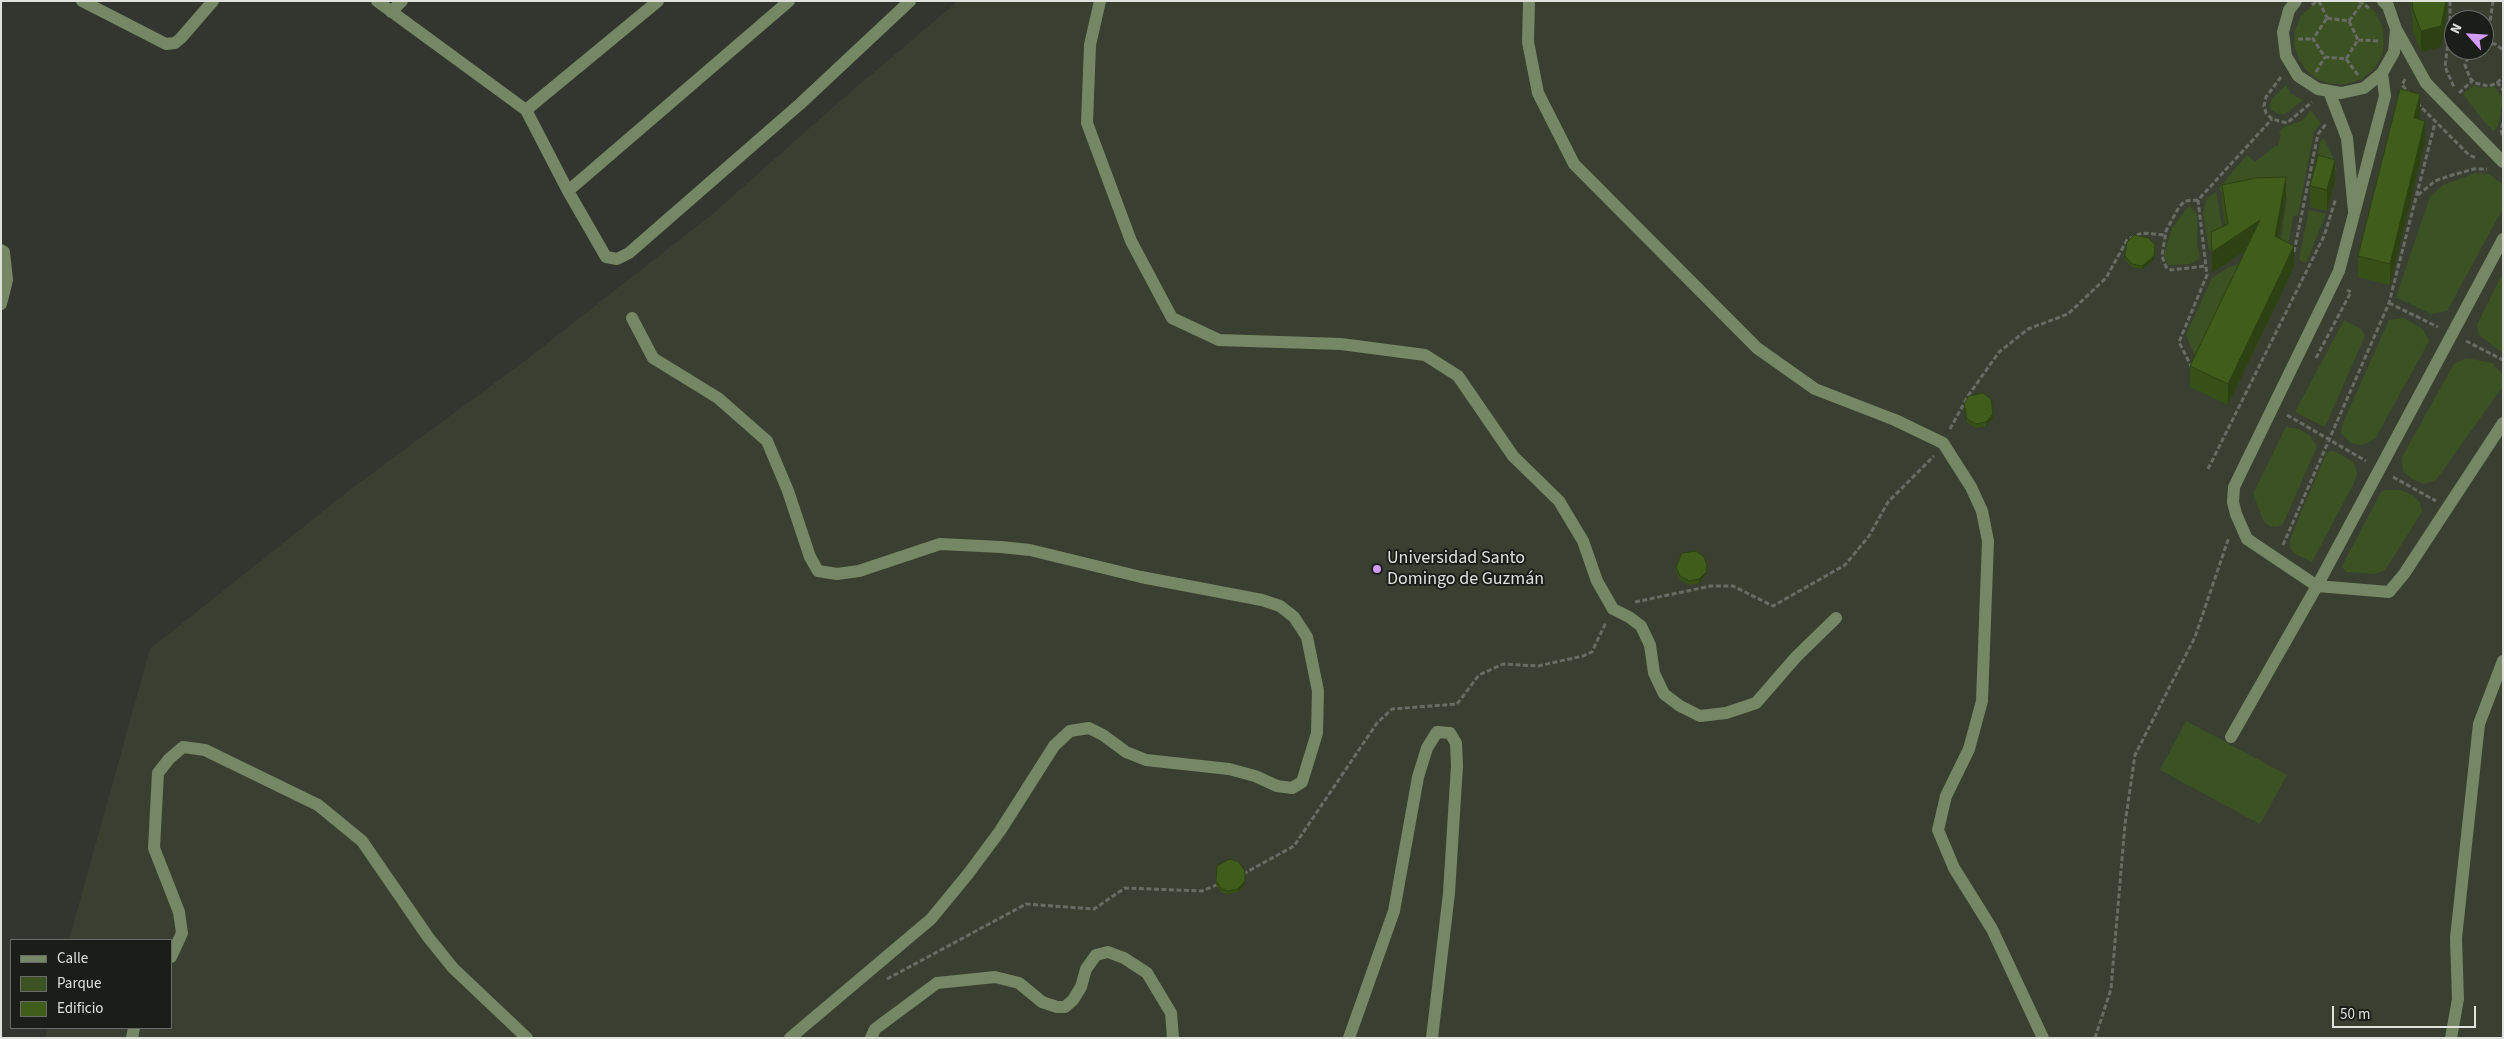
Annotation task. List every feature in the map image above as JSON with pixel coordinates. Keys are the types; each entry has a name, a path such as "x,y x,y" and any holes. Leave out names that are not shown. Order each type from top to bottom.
{"street":[{"path":"82,1 166,44 175,43 181,38 213,1"},
{"path":"377,1 526,110 568,191 606,257 617,259 623,256 800,104 910,1"},
{"path":"391,12 402,1"},
{"path":"526,110 658,1"},
{"path":"568,191 789,1"},
{"path":"1100,1 1090,45 1087,123 1131,241 1172,318 1219,340 1340,344 1425,355 1458,376 1513,456 1559,501 1583,541 1597,581 1612,608 1641,626 1650,645 1654,673 1664,694 1680,706 1700,716 1726,713 1756,702 1796,657 1836,618"},
{"path":"1529,1 1528,42 1538,93 1574,164 1757,348 1814,389 1895,420 1942,443 1948,448 1975,495 1982,511 1988,541 1982,701 1969,749 1946,796 1938,830 1954,868 1992,929 2043,1038"},
{"path":"2383,1 2388,6 2396,29 2426,83 2498,165"},
{"path":"2302,5 2290,10 2283,32 2286,56 2298,76 2318,90 2341,93 2364,88 2382,73 2394,52 2396,29"},
{"path":"2382,73 2385,96 2354,220 2339,271 2234,487 2233,502 2236,514 2246,539 2317,586 2389,592 2404,574 2503,423"},
{"path":"2329,91 2347,138 2354,220"},
{"path":"2231,737 2317,586 2503,239"},
{"path":"1,250 4,252 7,280 1,304"},
{"path":"632,318 653,358 718,398 767,441 788,491 810,557 818,571 837,574 859,571 940,544 1030,550 1141,577 1262,600 1280,606 1294,617 1307,637 1318,691 1317,733 1302,782 1292,788 1277,786 1255,776 1228,769 1146,760 1126,752 1103,735 1089,728 1070,731 1054,746 1000,830 968,874 931,919 790,1038"},
{"path":"2451,1038 2458,999 2456,938 2479,724 2503,661"},
{"path":"1349,1038 1394,911 1418,777 1427,748 1437,732 1450,733 1456,743 1457,766 1449,893 1432,1038"},
{"path":"172,955 182,933 179,912 154,848 156,788 158,773 169,759 184,747 213,753 318,805 362,841 428,938 453,968 527,1038"},
{"path":"870,1038 876,1030 937,983 995,977 1019,982 1042,1002 1057,1007 1065,1007 1073,1000 1081,987 1086,969 1096,955 1108,952 1124,958 1147,973 1171,1014 1173,1038"}],"path":[{"path":"2302,5 2318,1 2327,18"},
{"path":"2450,1 2450,24 2444,67 2462,99"},
{"path":"2349,21 2361,2 2373,14"},
{"path":"2327,18 2349,21"},
{"path":"2313,39 2327,18"},
{"path":"2349,21 2358,40"},
{"path":"2381,33 2381,48"},
{"path":"2295,34 2296,48"},
{"path":"2295,39 2313,39"},
{"path":"2313,39 2326,58"},
{"path":"2358,40 2381,41"},
{"path":"2346,59 2358,40"},
{"path":"2326,58 2346,59 2359,76"},
{"path":"2319,78 2312,74 2326,58"},
{"path":"2467,60 2465,65 2466,72 2472,80 2481,85 2497,82 2503,78"},
{"path":"2292,65 2271,88 2266,97 2264,106 2266,113 2272,118 2287,123 2314,100 2318,108"},
{"path":"2353,80 2365,73"},
{"path":"2459,93 2472,80"},
{"path":"2497,82 2503,90"},
{"path":"2322,116 2330,129"},
{"path":"2206,266 2170,270 2162,256 2165,234 2179,207 2186,201 2198,200 2272,118"},
{"path":"2293,255 2318,134 2326,123"},
{"path":"2277,559 2389,303 2435,123"},
{"path":"2503,123 2501,130 2503,140"},
{"path":"2496,135 2503,140"},
{"path":"2417,196 2435,182 2452,175 2474,168 2498,165"},
{"path":"2208,469 2324,236 2337,194"},
{"path":"2194,373 2179,342 2207,275 2198,200"},
{"path":"1237,877 1254,870 1294,846 1377,723 1392,708 1457,704 1479,675 1503,664 1538,666 1583,656 1592,652 1612,608 1656,596 1711,586 1733,586 1773,606 1845,565 1869,536 1888,502 1930,461 1968,396 1999,352 2028,329 2068,314 2106,278 2127,240 2142,233 2165,234"},
{"path":"2095,1038 2111,989 2125,824 2135,754 2195,637 2222,564 2236,514"},
{"path":"882,981 1026,904 1094,909 1125,888 1202,891 1228,880"}],"shaded area":[{"name":"Universidad Santo Domingo de Guzmán","path":"958,1 2503,1 2503,1038 45,1038 48,1029 172,1029 172,939 69,939 150,649 351,489 526,360 715,212 839,102"}],"green space":[{"path":"2317,1 2364,1 2375,12 2382,25 2384,40 2382,56 2374,69 2362,79 2347,84 2332,84 2317,79 2306,70 2298,58 2294,44 2295,30 2301,16"},
{"path":"2286,85 2291,94 2303,100 2285,114 2279,114 2272,110 2270,106 2272,99"},
{"path":"2474,85 2482,88 2495,87 2503,99 2498,126 2494,131 2485,123 2463,94"},
{"path":"2311,110 2321,124 2314,131 2298,215 2293,216 2287,252 2279,250 2287,197 2225,197 2219,188 2247,155 2255,162 2275,146 2278,146 2281,135 2279,132 2284,127 2302,121"},
{"path":"2324,138 2337,170 2322,166 2316,171 2320,142"},
{"path":"2475,173 2489,174 2503,185 2503,208 2447,311 2431,314 2396,297 2430,197 2443,185"},
{"path":"2216,192 2225,244 2209,250 2203,213 2207,198"},
{"path":"2189,206 2197,214 2197,244 2200,258 2190,264 2168,265 2164,255 2172,228"},
{"path":"2309,210 2326,214 2306,263 2299,260"},
{"path":"2245,263 2198,362 2186,335 2212,278 2229,267"},
{"path":"2503,273 2503,353 2479,335 2477,325"},
{"path":"2403,318 2423,329 2429,341 2375,439 2362,445 2351,443 2341,433 2342,425 2389,320"},
{"path":"2344,320 2361,329 2365,336 2325,427 2295,412"},
{"path":"2466,358 2492,363 2503,375 2503,386 2436,480 2424,484 2412,479 2403,471 2402,457 2454,364"},
{"path":"2286,427 2299,429 2310,436 2317,446 2283,524 2278,527 2270,526 2264,522 2253,494"},
{"path":"2330,451 2336,452 2354,463 2357,473 2355,481 2312,562 2295,554 2290,547 2290,539 2326,454"},
{"path":"2400,490 2413,495 2420,503 2422,512 2385,570 2376,574 2346,572 2342,566 2381,492"},
{"path":"2186,721 2287,775 2260,824 2160,770"}],"building":[{"path":"2412,1 2446,1 2441,26 2421,31 2413,10"},
{"path":"2400,89 2420,94 2414,118 2425,121 2390,264 2358,256"},
{"path":"2318,155 2335,160 2327,190 2310,186"},
{"path":"2286,177 2275,236 2294,246 2228,384 2190,366 2260,220 2212,252 2211,232 2228,224 2222,185 2255,178"},
{"path":"2134,235 2149,238 2155,245 2154,256 2142,266 2132,264 2125,256 2127,242"},
{"path":"1983,393 1991,399 1993,414 1986,422 1976,424 1967,419 1964,404 1969,396"},
{"path":"1696,551 1704,557 1707,566 1706,572 1699,579 1689,581 1680,576 1676,567 1682,553"},
{"path":"1230,859 1239,862 1245,871 1245,881 1238,889 1228,891 1222,889 1216,881 1217,866"}],"place":[{"name":"Universidad Santo Domingo de Guzmán","path":"1377,569"}]}
